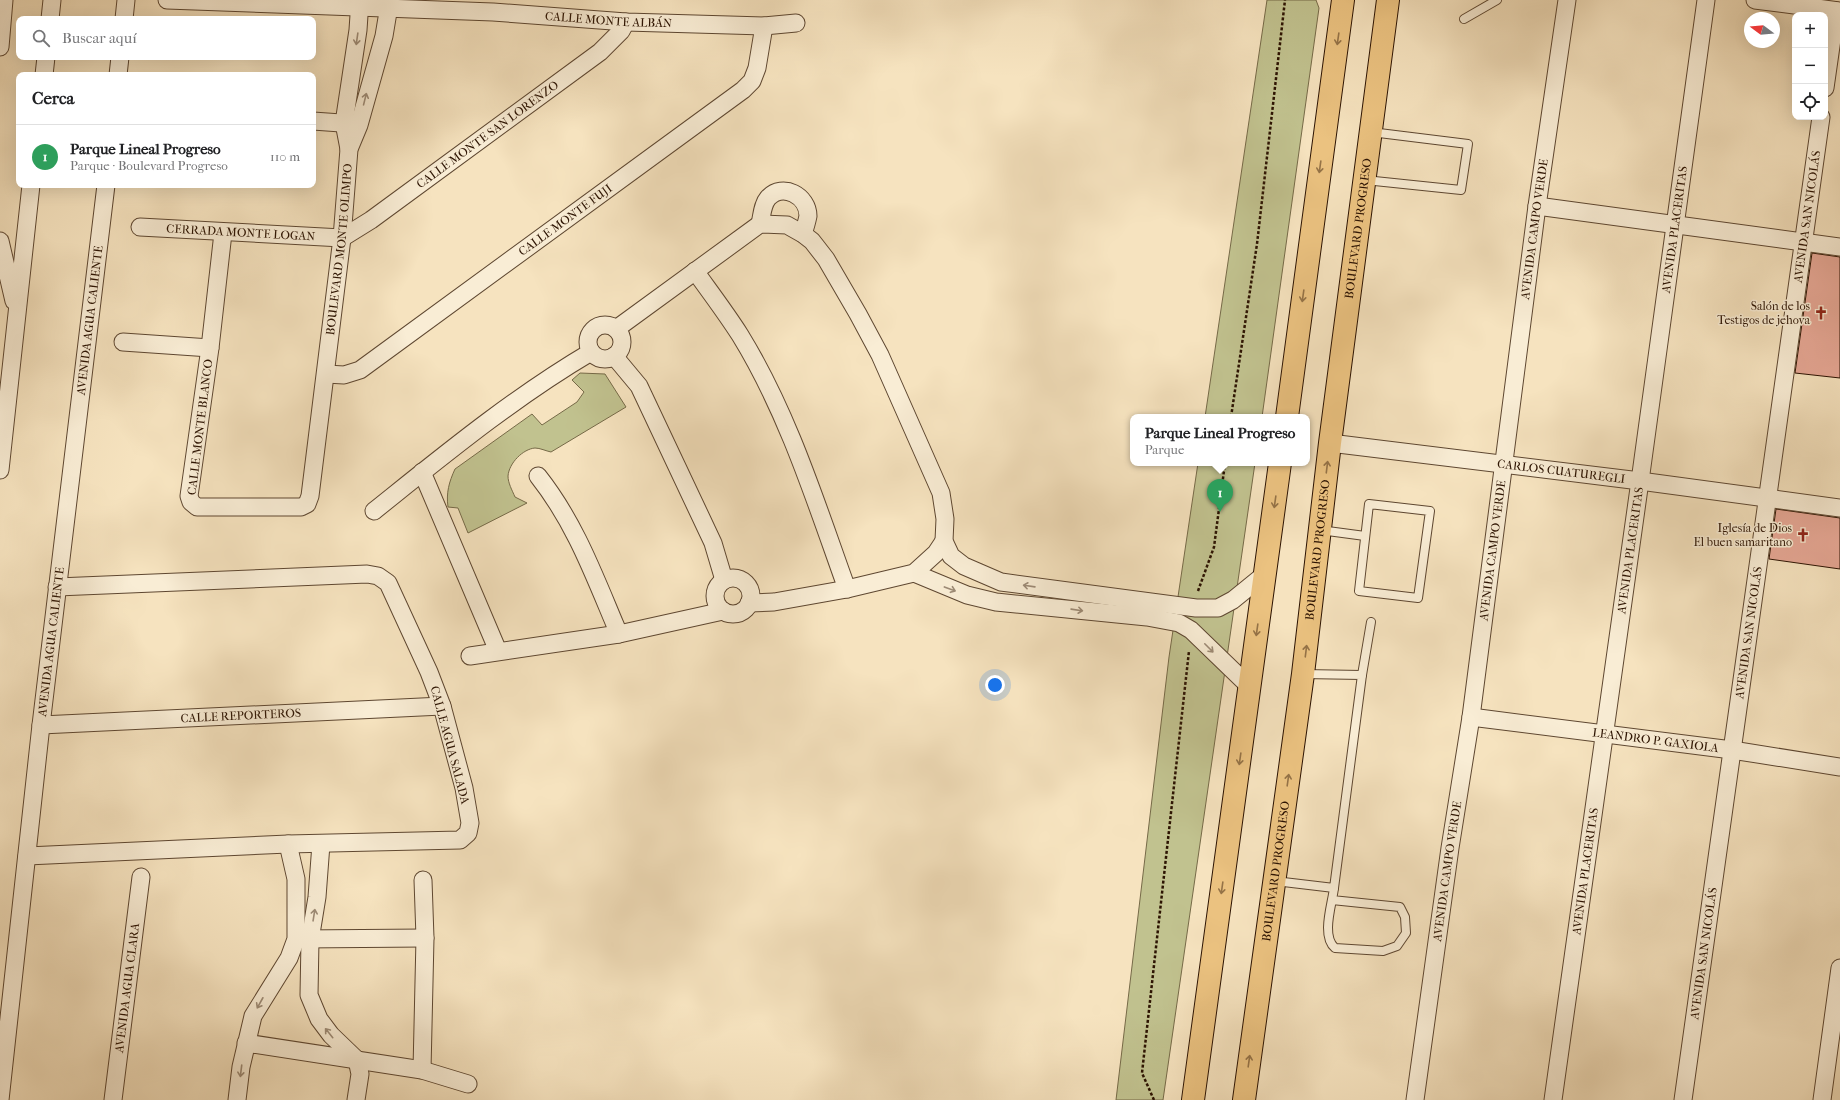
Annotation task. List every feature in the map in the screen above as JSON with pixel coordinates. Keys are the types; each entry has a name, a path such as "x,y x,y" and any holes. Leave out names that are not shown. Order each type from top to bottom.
{"main road":[{"path":"1287,414 1343,0"},
{"name":"BOULEVARD PROGRESO","path":"1244,1100 1303,674 1330,443 1388,0"},
{"path":"1193,1100 1280,466"},
{"path":"1196,1077 1208,1100"}],"street":[{"path":"0,46 4,0"},
{"path":"50,16 52,0"},
{"path":"124,16 126,0"},
{"name":"CALLE MONTE ALBÁN","path":"167,0 374,5 626,22 764,26 796,23"},
{"name":"AVENIDA CAMPO VERDE","path":"1414,1100 1450,848 1471,717 1505,464 1537,206 1567,0"},
{"name":"AVENIDA PLACERITAS","path":"1553,1100 1706,0"},
{"path":"1755,0 1838,11 1826,84"},
{"path":"316,121 352,124 358,30 374,5"},
{"name":"BOULEVARD MONTE OLIMPO","path":"307,504 310,496 326,374 342,238 352,124 384,36 374,5"},
{"name":"CALLE MONTE SAN LORENZO","path":"342,238 371,220 600,52 621,31 626,22"},
{"name":"CALLE MONTE FUJI","path":"326,374 344,375 360,370 743,90 752,81 757,68 764,26"},
{"path":"44,72 46,60"},
{"path":"118,72 120,60"},
{"name":"AVENIDA SAN NICOLÁS","path":"1683,1100 1821,120"},
{"path":"0,470 31,188"},
{"name":"AVENIDA AGUA CALIENTE","path":"0,1100 41,724 106,188"},
{"path":"760,224 764,206 768,198 777,192 786,191 800,196 805,204 808,215 804,234"},
{"path":"1537,206 1840,247"},
{"path":"616,329 760,224 787,225 804,234 826,259 880,355 940,493 945,519 944,540 951,556 964,566 1001,582 1143,609 1185,627 1250,688"},
{"name":"CERRADA MONTE LOGAN","path":"140,227 223,233 342,238"},
{"name":"CALLE MONTE BLANCO","path":"223,233 210,348 189,496 191,502 197,507 301,507 307,504"},
{"path":"0,241 17,313"},
{"path":"695,270 740,336 765,381 793,440 847,588"},
{"path":"606,325 616,329 622,343 618,353 604,359 594,356 589,347 589,336 596,328 606,325"},
{"path":"123,342 210,348"},
{"path":"374,511 466,436 554,374 591,352"},
{"path":"614,356 639,386 714,543 724,580"},
{"name":"CARLOS CUATUREGLI","path":"1330,443 1640,481 1840,508"},
{"path":"422,472 498,651"},
{"path":"538,476 556,499 577,535 619,634"},
{"path":"749,603 774,602 914,573 936,553 944,540"},
{"path":"914,573 966,595 996,602 1143,609 1189,606 1218,608 1233,600 1265,574"},
{"name":"CALLE AGUA SALADA","path":"57,587 367,574 378,576 388,583 429,672 442,706 464,788 470,823 468,833 460,840 321,844"},
{"path":"736,578 747,585 750,590 749,603 746,608 735,614 723,611 718,607 715,596 719,584 724,580 736,578"},
{"path":"996,602 1001,582"},
{"path":"470,656 619,634 723,611"},
{"name":"CALLE REPORTEROS","path":"41,724 442,706"},
{"name":"LEANDRO P. GAXIOLA","path":"1471,717 1732,750 1840,767"},
{"path":"27,856 288,844 321,844 318,880 303,939 264,996 253,1016 246,1043 237,1100"},
{"path":"288,844 296,879 309,995 319,1019 330,1035 357,1060 360,1074 356,1100"},
{"name":"AVENIDA AGUA CLARA","path":"113,1100 140,877"},
{"path":"296,879 318,880"},
{"path":"422,1070 425,938 423,880"},
{"path":"303,939 425,938"},
{"path":"1822,1100 1840,968"},
{"path":"246,1043 422,1070 468,1084"}],"lane":[{"path":"1464,19 1497,0"},
{"path":"1364,180 1461,190 1468,144 1371,132"},
{"path":"1369,504 1430,511 1418,598 1358,591 1365,536 1369,504"},
{"path":"1320,530 1365,536"},
{"path":"1332,900 1400,907 1405,917 1406,933 1397,946 1383,951 1335,948 1329,943 1327,933 1370,622"},
{"path":"1303,674 1362,676"},
{"path":"1274,881 1334,888"}],"path":[{"path":"1231,414 1257,244 1285,0"},
{"path":"1189,606 1199,587 1214,547 1225,466"},
{"path":"1154,1100 1142,1072 1185,627"}],"green space":[{"path":"1267,0 1316,0 1319,8 1262,414 1205,414"},
{"path":"580,373 605,374 626,407 551,452 535,448 521,454 511,466 508,479 515,497 527,503 468,533 458,508 448,507 448,488 455,469 532,414 542,425 577,402 584,392 572,380"},
{"path":"1198,466 1255,466 1163,1100 1116,1100 1169,657"}],"building":[{"name":"Salón de los Testigos de jehova","path":"1812,253 1840,257 1840,378 1795,373"},
{"name":"Iglesía de Dios El buen samaritano","path":"1776,509 1840,518 1840,569 1769,559"}],"place":[{"name":"Salón de los Testigos de jehova","path":"1821,313"},
{"name":"Parque Lineal Progreso","path":"1220,512"},
{"name":"Iglesía de Dios El buen samaritano","path":"1803,535"}]}
